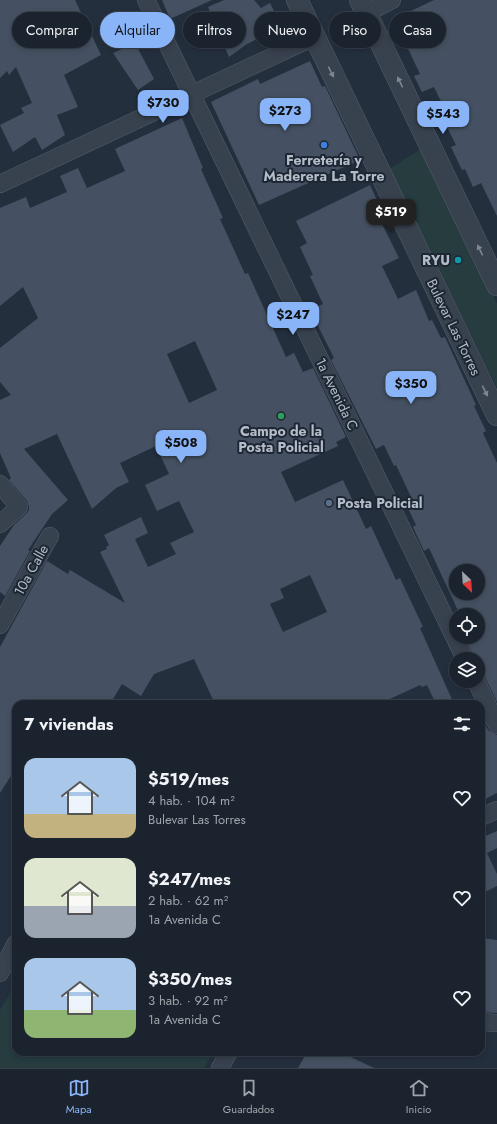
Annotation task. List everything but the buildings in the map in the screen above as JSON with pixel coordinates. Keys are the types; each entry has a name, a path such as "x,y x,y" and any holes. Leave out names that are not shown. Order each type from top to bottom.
{"street":[{"name":"1a Avenida C","path":"146,0 462,652"},
{"name":"Bulevar Las Torres","path":"297,0 303,12"},
{"path":"392,0 363,7 497,285"},
{"path":"0,184 291,48"},
{"name":"Bulevar Las Torres","path":"319,48 497,415"},
{"path":"0,484 19,507 0,524"},
{"name":"10a Calle","path":"0,625 50,536"},
{"path":"479,688 497,724"},
{"path":"485,815 497,810"},
{"path":"0,973 12,950"},
{"path":"485,1022 497,1023"},
{"path":"220,1068 227,1056"}],"green space":[{"path":"424,147 497,304 497,388 389,169"},
{"path":"12,990 12,1056 212,1056 204,1068 0,1068 0,1010"}],"place":[{"name":"Ferretería y Maderera La Torre","path":"324,145"},
{"name":"RYU","path":"458,260"},
{"name":"Campo de la Posta Policial","path":"281,416"},
{"name":"Posta Policial","path":"329,503"}]}
